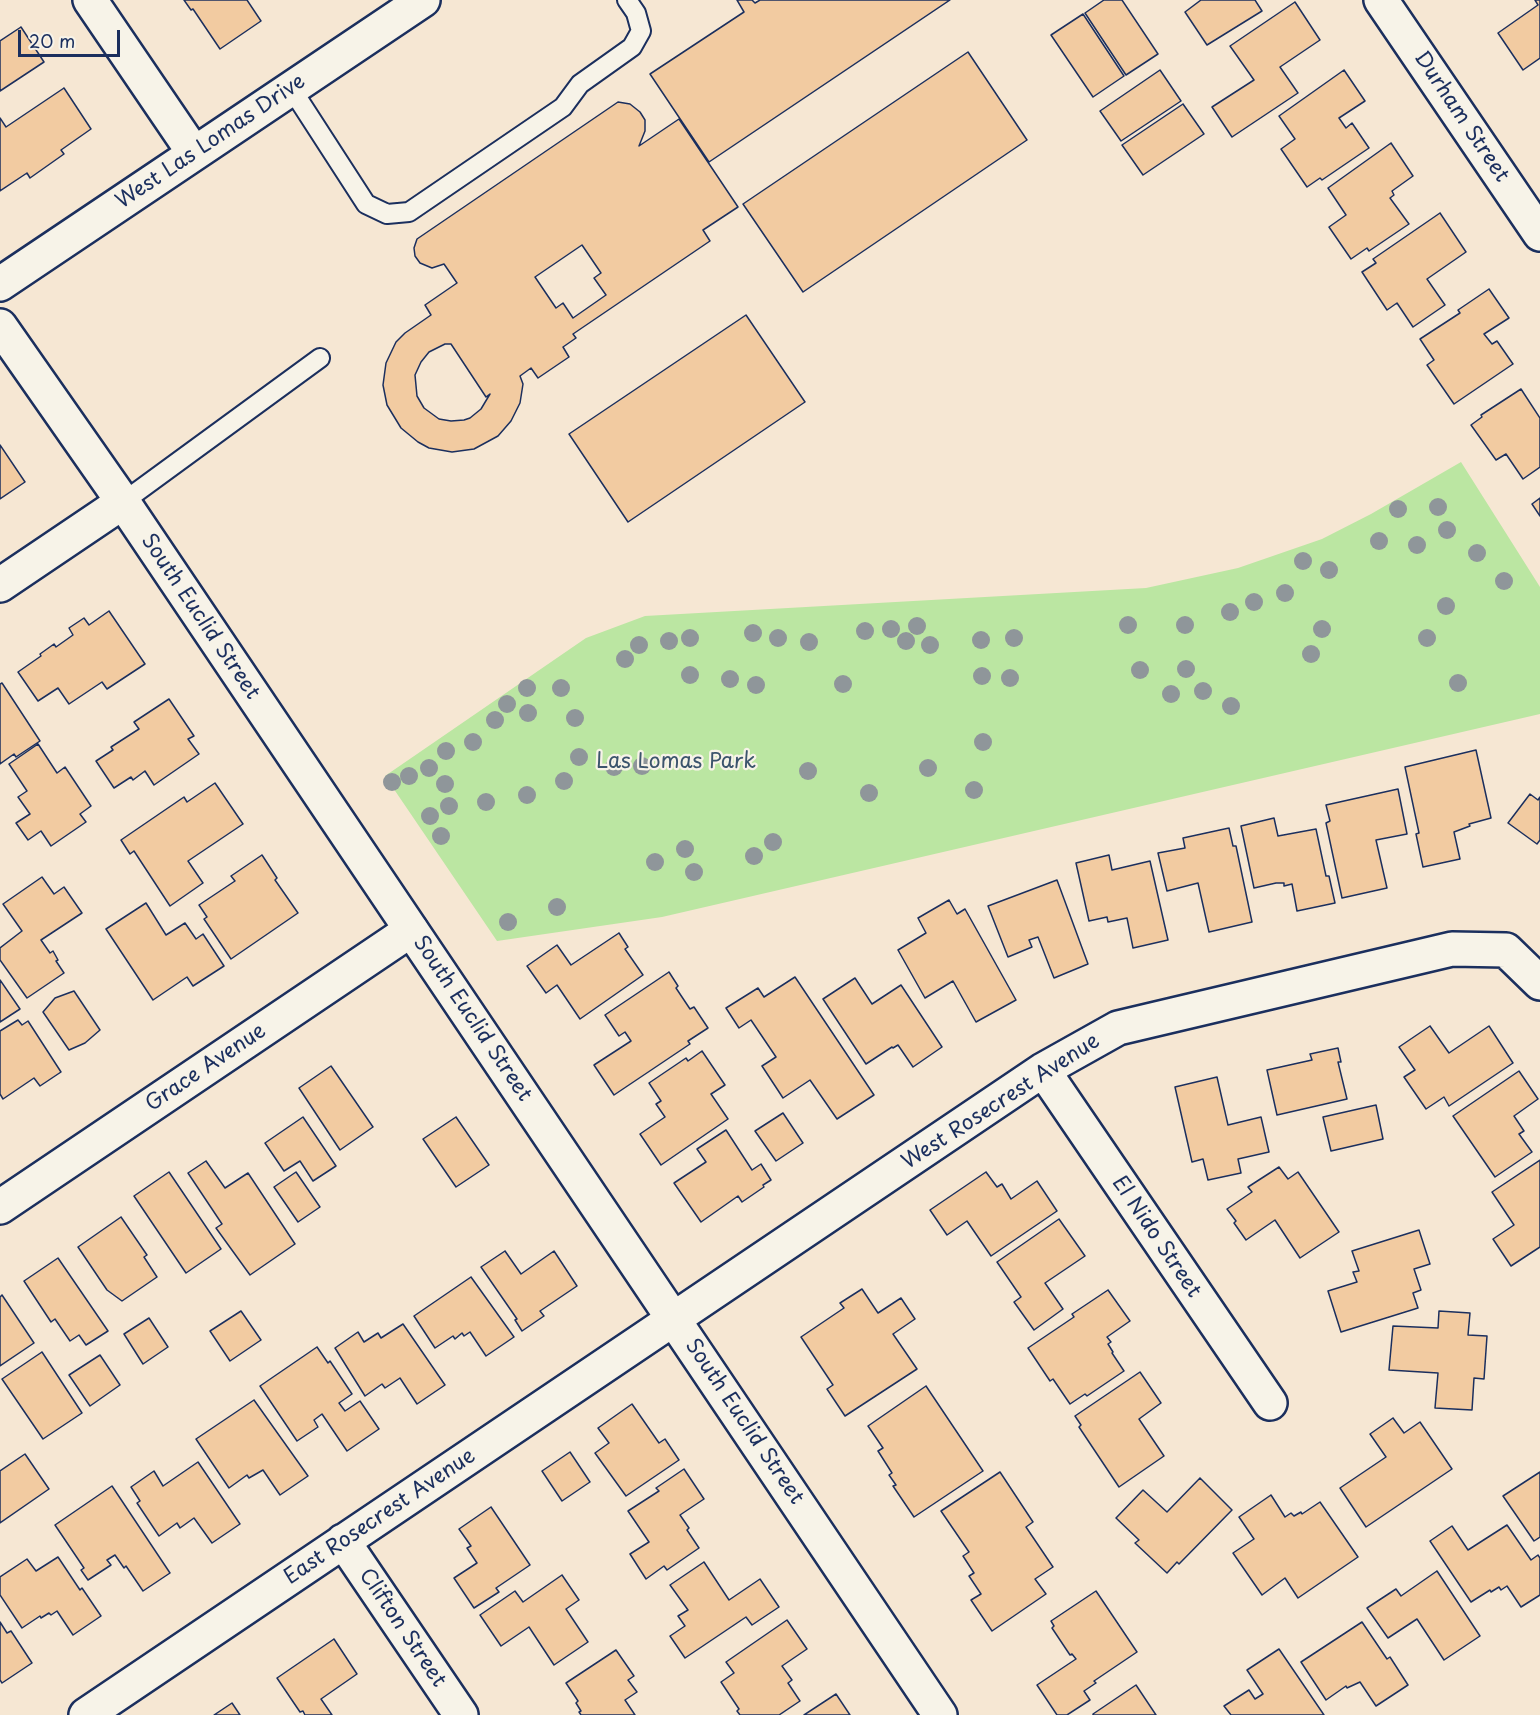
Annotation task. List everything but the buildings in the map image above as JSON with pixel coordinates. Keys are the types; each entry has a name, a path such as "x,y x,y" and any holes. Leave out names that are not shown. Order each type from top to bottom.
{"street":[{"path":"90,0 194,153"},
{"name":"West Las Lomas Drive","path":"0,284 423,0"},
{"name":"Durham Street","path":"1381,0 1540,234"},
{"name":"South Euclid Street","path":"0,326 123,502 940,1715"},
{"path":"0,585 123,502"},
{"name":"Grace Avenue","path":"0,1207 411,930"},
{"name":"West Rosecrest Avenue","path":"674,1319 1043,1070 1118,1028 1452,949 1506,950 1540,983"},
{"name":"El Nido Street","path":"1043,1070 1270,1404"},
{"name":"East Rosecrest Avenue","path":"86,1715 674,1319"},
{"name":"Clifton Street","path":"343,1542 461,1715"}],"lane":[{"path":"291,88 366,204 387,214 409,212 563,107 580,84 632,47 640,30 636,13 627,0"},
{"path":"123,502 320,358"}],"green space":[{"name":"Las Lomas Park","path":"1461,462 1540,587 1540,714 662,917 497,941 385,776 586,638 645,616 1146,588 1238,568 1322,539 1371,514"}]}
